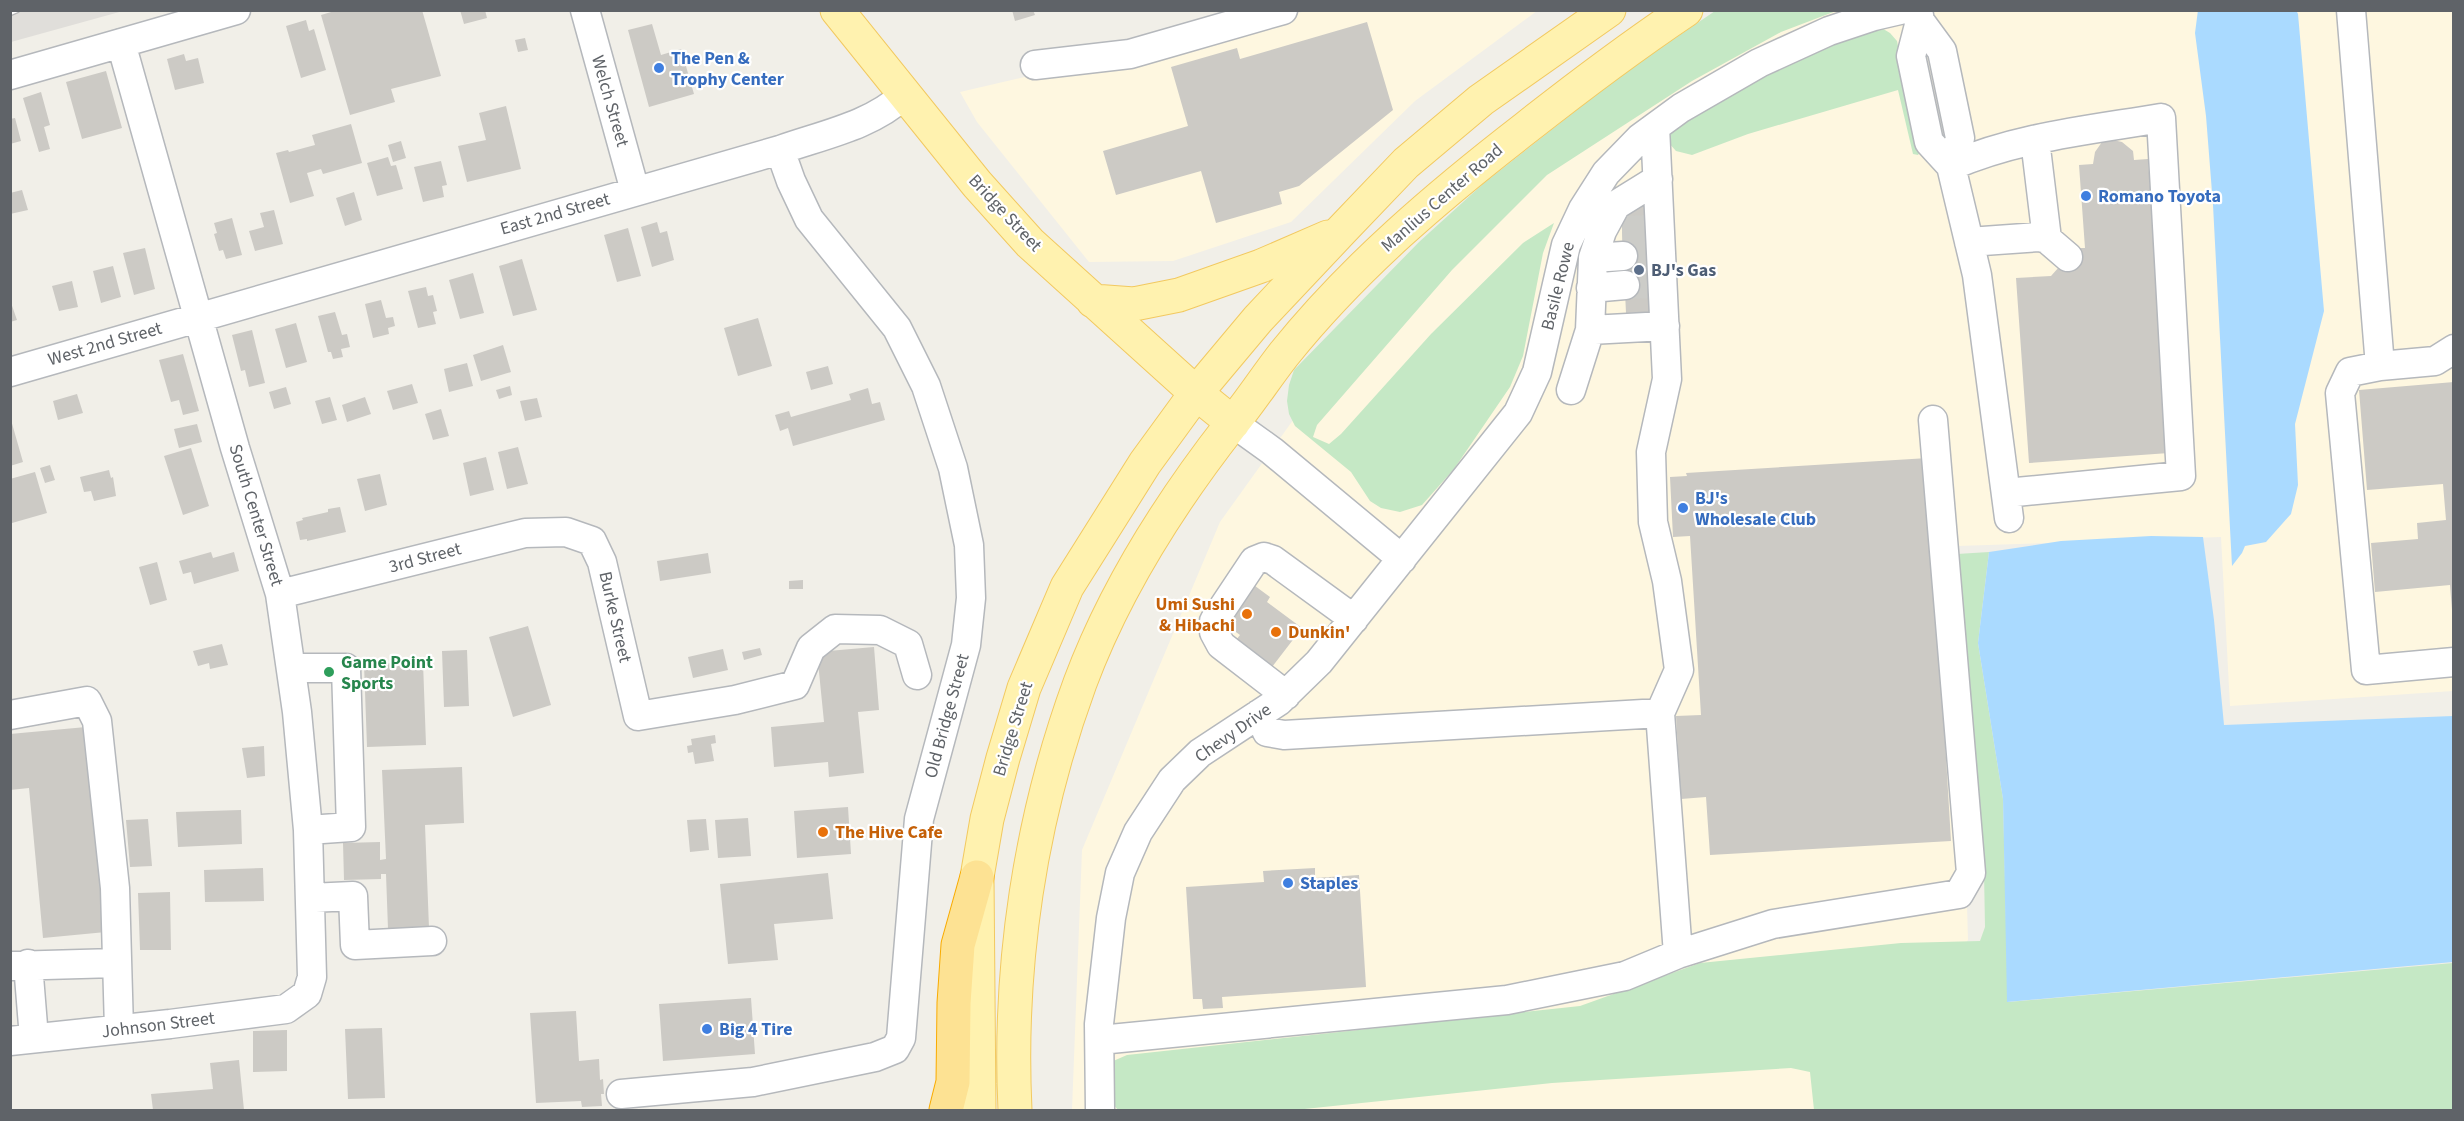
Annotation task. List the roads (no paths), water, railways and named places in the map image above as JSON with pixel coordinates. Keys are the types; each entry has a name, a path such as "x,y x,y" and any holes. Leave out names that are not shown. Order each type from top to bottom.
{"highway":[{"path":"946,1110 953,1082 954,1003 958,945 977,877"}],"main road":[{"name":"Bridge Street","path":"837,10 977,184 1030,243 1196,393 1233,423"},
{"path":"1196,393 1258,319 1407,163 1481,100 1609,10"},
{"name":"Manlius Center Road","path":"1233,423 1285,353 1369,261 1434,200 1625,50 1686,10"},
{"path":"1093,301 1134,304 1179,294 1261,266 1341,231"},
{"name":"Bridge Street","path":"979,1110 977,877 987,819 1021,698 1067,587 1144,463 1196,393"},
{"path":"1015,1110 1017,959 1029,875 1058,749 1081,680 1108,619 1144,551 1199,466 1233,423"}],"street":[{"path":"10,75 236,10"},
{"name":"Welch Street","path":"585,10 635,191"},
{"path":"1035,65 1130,54 1283,10"},
{"path":"2351,10 2380,366"},
{"path":"1913,14 1911,56 1929,142 1951,166 1977,275 2008,506 2135,468 2181,476 2161,118 2035,140 1982,152 1951,166"},
{"name":"Basile Rowe","path":"1402,559 1518,412 1537,372 1566,245 1583,209 1606,173 1640,138 1681,108 1760,63 1829,31 1874,16 1913,14"},
{"name":"South Center Street","path":"121,43 235,448 280,594 297,712 308,830 312,977 307,994 303,999"},
{"name":"East 2nd Street","path":"199,317 780,150 871,119 895,104 904,95"},
{"path":"1655,127 1659,284 1665,326 1667,379 1651,453 1653,513 1667,581 1679,670 1660,713 1678,954"},
{"path":"1970,242 2039,237 2058,248 2035,140"},
{"name":"Old Bridge Street","path":"621,1095 753,1082 875,1057 895,1049 901,1038 919,819 966,645 971,598 969,545 953,468 926,386 897,328 809,219 790,181 780,150"},
{"path":"1571,390 1590,330 1593,258 1616,239 1616,205 1658,179"},
{"path":"1591,288 1625,285"},
{"name":"West 2nd Street","path":"10,372 199,317"},
{"path":"1590,330 1665,326"},
{"path":"2454,349 2434,362 2380,366 2350,372 2340,393 2366,670 2454,662"},
{"path":"1100,1040 1507,1000 1624,976 1678,954 1773,924 1959,894 1971,873 1933,420"},
{"name":"Bridge Street","path":"1233,423 1272,451 1402,559"},
{"name":"3rd Street","path":"280,594 525,533 572,533"},
{"name":"Burke Street","path":"572,533 592,541 602,562 638,716 735,700 795,685 811,648 835,629 880,630 908,644 917,675"},
{"path":"1286,695 1221,645 1214,632 1214,621 1254,561 1264,558 1273,560 1354,619"},
{"name":"Chevy Drive","path":"1100,1110 1100,1040 1111,918 1120,873 1138,831 1172,780 1200,753 1286,695 1319,662 1402,559"},
{"path":"291,668 346,668 351,827 308,830"},
{"path":"10,715 87,701 97,721 115,888 119,1029"},
{"path":"1259,714 1267,732 1284,735 1660,713"},
{"path":"310,897 353,896 355,945 432,941"},
{"path":"22,1039 19,965 116,963"},
{"name":"Johnson Street","path":"22,1039 286,1009 303,999"}],"water":[{"path":"2198,10 2296,10 2298,14 2324,311 2295,424 2298,485 2291,514 2266,542 2245,546 2232,566 2213,205 2206,116 2195,33"},
{"path":"2151,536 2203,537 2224,725 2453,716 2453,962 2007,1002 2003,799 1978,643 1989,552 2061,541"}],"tunnel":[{"path":"1622,230 1652,229"},
{"path":"1623,256 1653,255"},
{"path":"1625,285 1655,284"}],"railway":[{"path":"10,13 17,10"}],"place":[{"name":"The Pen & Trophy Center","path":"659,68"},
{"name":"Romano Toyota","path":"2086,196"},
{"name":"BJ's Gas","path":"1639,270"},
{"name":"BJ's Wholesale Club","path":"1683,508"},
{"name":"Umi Sushi & Hibachi","path":"1247,614"},
{"name":"Dunkin'","path":"1276,632"},
{"name":"Game Point Sports","path":"329,672"},
{"name":"The Hive Cafe","path":"823,832"},
{"name":"Staples","path":"1288,883"},
{"name":"Big 4 Tire","path":"707,1029"}]}
